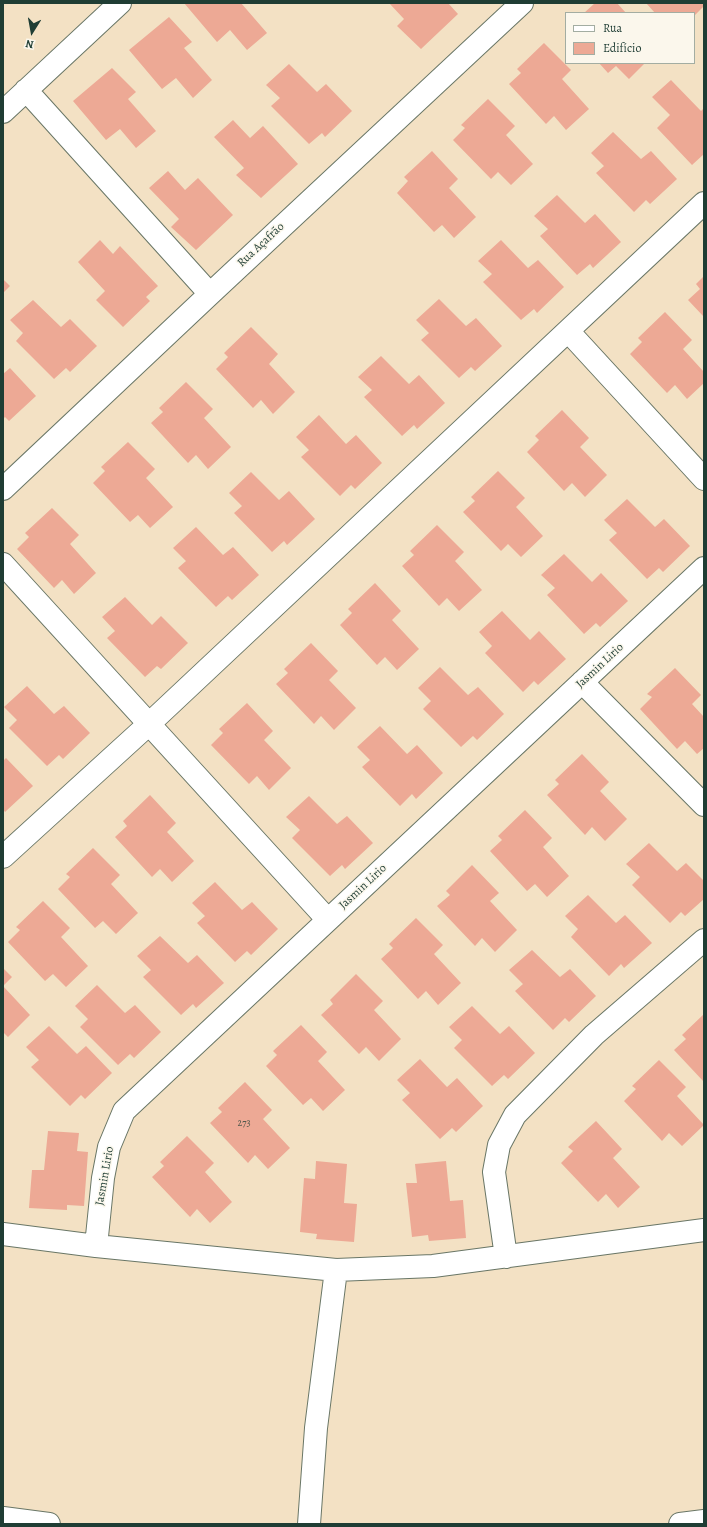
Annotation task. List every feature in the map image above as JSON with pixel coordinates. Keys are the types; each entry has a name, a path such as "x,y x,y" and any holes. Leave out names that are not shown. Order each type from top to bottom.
{"street":[{"path":"3,112 120,3"},
{"name":"Rua Açafrão","path":"3,489 522,3"},
{"path":"26,90 210,294"},
{"path":"3,857 149,724 704,203"},
{"path":"568,331 704,479"},
{"path":"3,564 328,920"},
{"name":"Jasmin Lirio","path":"96,1246 103,1178 109,1147 124,1111 704,568"},
{"path":"582,682 704,805"},
{"path":"506,1257 494,1172 499,1146 515,1115 594,1034 704,940"},
{"path":"3,1234 96,1246 336,1270 433,1266 704,1230"},
{"path":"309,1524 316,1428 336,1270"},
{"path":"3,1518 49,1524"},
{"path":"680,1524 704,1521"}],"building":[{"path":"184,3 241,3 267,33 247,50 230,30 217,42"},
{"path":"389,3 448,3 458,14 421,49 397,26 404,19"},
{"path":"595,3 617,3 625,12 585,12"},
{"path":"646,3 702,3 704,6 695,15 695,12 654,12"},
{"path":"169,17 192,42 184,48 212,80 193,98 176,78 162,89 129,50"},
{"path":"544,43 571,70 562,79 589,109 566,130 554,116 546,124 509,84 521,73 517,69"},
{"path":"289,64 317,92 326,84 352,111 325,137 322,133 309,144 271,106 280,98 266,85"},
{"path":"600,64 644,64 629,79 616,66 608,73"},
{"path":"112,68 136,92 128,99 156,131 136,148 120,129 106,140 73,101"},
{"path":"671,80 701,111 704,108 704,154 692,165 657,128 670,115 652,97"},
{"path":"488,99 515,126 506,135 533,164 511,185 498,172 491,179 453,140 465,128 461,125"},
{"path":"233,120 250,138 263,126 298,164 261,198 236,175 244,168 214,137"},
{"path":"613,132 641,159 651,151 677,179 650,204 646,200 634,212 596,173 604,166 591,153"},
{"path":"432,151 458,179 449,188 476,217 454,238 442,225 434,232 397,193 408,181 404,177"},
{"path":"168,171 185,190 198,178 233,215 196,250 171,227 179,219 149,188"},
{"path":"557,195 585,223 595,214 621,242 593,268 590,264 577,275 540,236 548,229 534,216"},
{"path":"100,240 113,254 120,246 158,286 146,297 150,301 123,327 96,300 105,291 78,262"},
{"path":"501,240 528,268 538,260 564,287 537,313 534,309 521,320 483,282 492,274 478,261"},
{"path":"704,276 704,317 688,300 700,289 696,284"},
{"path":"3,279 10,286 3,293"},
{"path":"439,299 466,326 476,318 502,346 475,371 471,367 459,378 421,340 429,333 416,320"},
{"path":"33,300 61,327 70,319 97,346 70,372 66,368 54,379 16,341 23,333 10,320"},
{"path":"665,312 692,340 683,349 704,372 704,383 687,399 675,385 667,393 630,354 642,342 638,338"},
{"path":"251,327 278,354 269,364 295,392 273,414 261,400 253,408 216,369 228,357 224,353"},
{"path":"381,356 409,384 419,375 445,403 417,429 414,425 402,436 364,397 372,390 358,377"},
{"path":"10,368 36,396 9,421 5,417 3,419 3,374"},
{"path":"186,382 213,409 204,418 231,447 208,469 196,455 188,463 151,423 163,412 159,408"},
{"path":"562,410 589,438 580,447 607,475 585,497 572,483 564,491 527,452 539,440 535,436"},
{"path":"319,415 346,444 356,435 382,463 355,489 351,485 340,496 301,457 309,450 296,437"},
{"path":"128,442 155,469 146,478 173,507 150,528 138,515 130,522 93,483 105,471 101,467"},
{"path":"498,471 525,498 516,507 543,536 521,557 508,544 501,551 463,512 475,501 471,497"},
{"path":"251,472 279,500 289,491 315,519 287,545 284,541 272,552 234,513 242,506 229,493"},
{"path":"627,499 655,527 664,519 690,546 663,572 659,568 647,579 609,540 617,533 604,520"},
{"path":"52,508 79,535 70,544 96,573 74,594 62,580 54,588 17,549 29,537 25,533"},
{"path":"437,525 464,552 455,561 482,590 459,611 447,598 439,606 402,566 414,555 410,551"},
{"path":"196,527 223,555 233,547 259,575 232,600 228,596 216,607 178,568 186,561 173,548"},
{"path":"564,554 592,582 601,573 628,601 600,627 596,623 584,634 547,595 555,588 541,575"},
{"path":"375,583 401,611 392,620 419,649 397,670 385,657 377,665 340,625 352,613 348,609"},
{"path":"125,597 152,625 161,616 188,643 161,669 157,666 145,677 107,638 115,631 102,617"},
{"path":"502,611 530,640 539,631 566,659 538,685 534,681 523,692 485,653 492,646 479,632"},
{"path":"311,643 338,671 329,680 356,708 334,730 321,716 314,724 276,684 288,673 284,669"},
{"path":"440,667 468,695 478,687 504,714 477,740 473,736 461,747 423,709 431,701 418,688"},
{"path":"675,668 701,695 692,704 704,717 704,748 697,754 685,741 677,749 640,709 652,697 647,694"},
{"path":"27,686 54,714 64,706 90,733 63,759 59,755 47,766 9,728 17,720 4,707"},
{"path":"247,703 273,731 264,740 291,768 269,790 257,776 249,784 211,745 223,733 219,729"},
{"path":"380,726 407,754 417,745 443,773 416,799 412,794 400,806 362,767 370,760 357,747"},
{"path":"582,754 609,782 600,791 627,819 605,841 592,827 585,835 547,795 559,784 555,780"},
{"path":"6,758 33,786 5,812 3,809 3,761"},
{"path":"150,795 176,823 167,832 194,861 172,882 160,869 152,877 115,837 127,826 123,821"},
{"path":"309,796 337,824 347,816 373,843 345,869 342,865 330,876 292,838 300,830 286,817"},
{"path":"525,810 552,838 543,847 569,876 547,897 535,884 527,891 490,851 502,840 498,836"},
{"path":"649,843 677,871 686,863 704,881 704,899 685,916 681,912 670,923 632,885 640,877 626,864"},
{"path":"93,848 120,875 111,884 138,913 116,934 103,921 95,928 58,889 70,877 66,874"},
{"path":"472,865 499,893 490,901 517,930 495,952 482,938 475,946 437,906 450,895 446,891"},
{"path":"215,882 242,910 252,902 278,929 251,955 247,951 235,962 197,923 205,916 192,903"},
{"path":"588,895 616,923 625,915 652,943 624,968 621,964 609,976 571,937 578,929 565,916"},
{"path":"43,901 70,928 61,937 88,966 66,987 53,974 45,981 8,942 20,930 16,927"},
{"path":"416,918 443,945 434,954 461,983 438,1005 426,991 418,999 381,959 393,948 389,944"},
{"path":"160,936 188,963 197,955 224,983 196,1008 193,1004 181,1015 143,977 151,970 137,956"},
{"path":"532,950 560,977 570,969 596,996 569,1022 565,1018 553,1030 515,991 523,984 509,970"},
{"path":"3,968 12,977 3,986"},
{"path":"356,974 383,1001 374,1010 401,1039 379,1061 366,1047 359,1054 321,1015 333,1004 330,1000"},
{"path":"97,985 125,1013 135,1005 161,1032 134,1058 130,1054 118,1065 80,1027 88,1019 75,1006"},
{"path":"3,986 30,1015 8,1037 3,1032"},
{"path":"472,1006 500,1034 509,1026 535,1053 508,1079 504,1075 492,1086 454,1048 462,1040 449,1027"},
{"path":"704,1014 704,1082 674,1050 686,1039 682,1035"},
{"path":"301,1025 327,1052 318,1061 345,1090 323,1111 311,1098 303,1105 266,1066 277,1055 273,1051"},
{"path":"49,1026 77,1054 86,1046 112,1073 85,1099 81,1095 70,1106 31,1067 39,1060 26,1047"},
{"path":"420,1059 447,1087 457,1078 483,1106 456,1132 452,1128 440,1139 402,1100 410,1093 397,1080"},
{"path":"659,1060 686,1087 677,1096 704,1125 682,1146 669,1133 662,1141 624,1101 636,1089 632,1086"},
{"path":"245,1082 272,1110 263,1119 290,1148 268,1169 255,1155 248,1163 210,1123 222,1112 218,1108"},
{"path":"596,1121 622,1149 613,1158 640,1187 618,1208 606,1194 598,1202 561,1163 573,1151 568,1147"},
{"path":"48,1131 79,1133 77,1151 88,1152 84,1206 67,1205 67,1210 29,1208 32,1170 44,1170"},
{"path":"187,1136 214,1163 205,1172 232,1202 210,1223 197,1209 190,1217 152,1177 164,1166 160,1162"},
{"path":"316,1161 347,1164 344,1203 357,1204 354,1242 316,1239 317,1234 300,1232 304,1178 315,1179"},
{"path":"446,1161 450,1201 463,1200 466,1238 429,1241 428,1235 412,1237 406,1183 417,1183 415,1164"}]}
